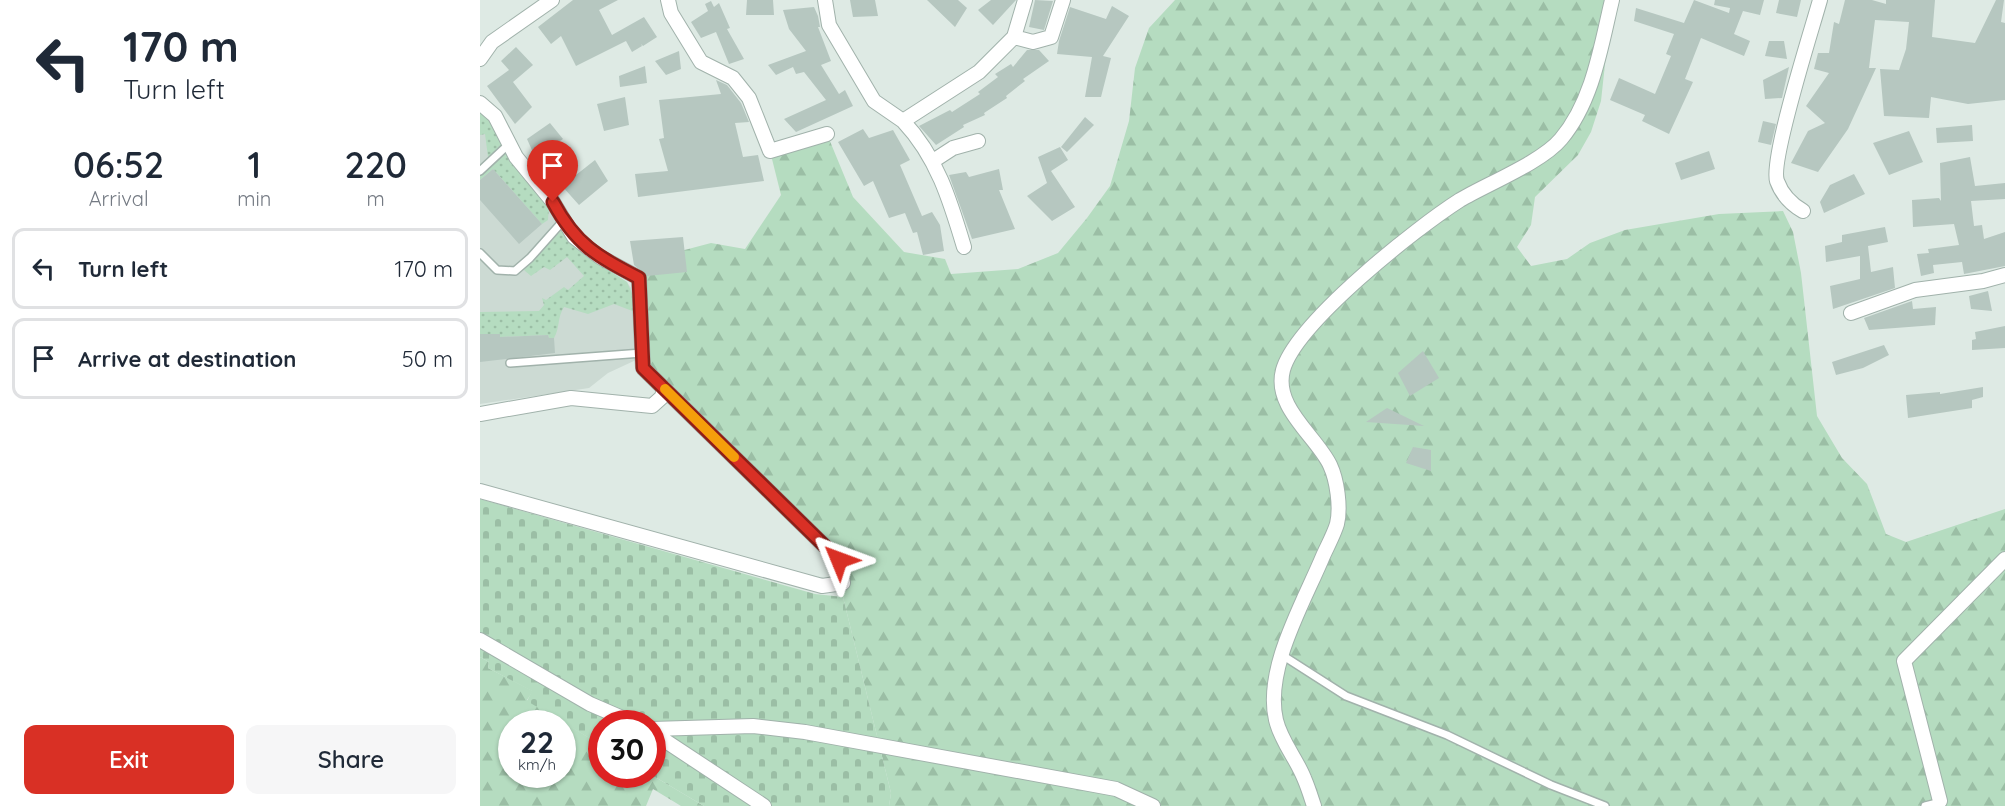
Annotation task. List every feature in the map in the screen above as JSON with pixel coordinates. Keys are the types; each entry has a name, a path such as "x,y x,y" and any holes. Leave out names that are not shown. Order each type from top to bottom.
{"street":[{"path":"480,59 492,42 552,0"},
{"path":"668,0 671,13 701,62 733,78 749,98 770,150 827,134"},
{"path":"825,0 829,25 874,101 903,121 933,160 950,201 964,247"},
{"path":"903,121 979,72 1014,37 1025,0"},
{"path":"1014,37 1033,42 1051,37 1063,0"},
{"path":"1314,806 1304,777 1289,751 1276,720 1274,686 1282,655 1337,523 1337,489 1330,465 1303,429 1283,395 1282,372 1292,350 1340,295 1368,271 1458,202 1537,157 1561,140 1578,112 1595,71 1611,0"},
{"path":"1803,211 1788,202 1776,179 1780,147 1820,0"},
{"path":"480,103 495,116 516,157 553,202 574,237 592,252 639,278 643,368 839,560 843,583 822,586 480,491"},
{"path":"933,160 953,148 978,141"},
{"path":"1851,313 1915,290 2005,275"},
{"path":"480,414 571,398 652,406 662,397 664,388"},
{"path":"1941,803 1904,661 2005,560"},
{"path":"480,640 604,710"},
{"path":"666,730 753,726 805,732 1116,789 1154,806"},
{"path":"666,740 764,806"}],"lane":[{"path":"480,171 509,144"},
{"path":"480,253 497,270 515,270 530,258 563,221"},
{"path":"510,363 642,353"},
{"path":"1282,655 1346,696 1446,735 1551,785 1605,806"},
{"path":"1924,806 1941,803"}],"shaded area":[{"path":"480,108 570,241 584,255 627,282 631,288 635,312 636,360 608,373 589,388 480,404"}],"green space":[{"path":"1175,0 1612,0 1601,101 1591,132 1578,155 1535,197 1531,225 1517,247 1531,266 1567,259 1590,243 1625,230 1719,214 1783,211 1793,232 1801,273 1817,416 1842,458 1867,484 1886,534 1906,542 2005,509 2005,806 889,806 891,793 843,597 839,560 643,368 639,278 644,244 677,252 711,243 745,249 781,195 770,151 827,134 853,197 904,252 945,259 951,274 1018,269 1058,253 1110,186 1129,121 1135,68 1149,28"},
{"path":"480,108 490,117 505,143 488,157 485,134 480,135"},
{"path":"507,149 549,207 548,220 542,224 493,169 480,180 480,175"},
{"path":"562,230 584,255 627,282 633,296 635,312 614,304 588,314 564,307 554,338 549,338 548,335 500,337 500,334 480,334 480,312 539,311 544,305 542,298 546,300 564,287 568,290 584,276 567,257 550,270 544,267 531,276 524,270"},
{"path":"480,499 815,594 843,597 891,793 889,806 704,806 666,783 666,710 588,710 588,737 576,730 576,710 542,710 527,701 532,691 488,668 489,662 480,657"},
{"path":"480,657 489,662 488,668 533,691 527,700 543,710 498,710 498,788 576,788 576,730 588,737 588,788 666,788 666,783 704,806 681,806 653,789 646,806 480,806"}],"building":[{"path":"573,0 618,0 599,10 612,35 644,17 657,37 643,46 641,44 642,46 632,52 626,41 576,66 561,36 551,44 538,27"},
{"path":"747,0 773,0 774,15 746,15"},
{"path":"850,0 875,0 878,16 853,17"},
{"path":"927,0 958,0 967,8 955,27"},
{"path":"991,0 1016,0 993,25 978,10"},
{"path":"1035,0 1053,1 1044,30 1029,27"},
{"path":"1694,0 1729,13 1730,8 1714,5 1715,0 1764,0 1760,15 1743,11 1734,34 1750,41 1744,56 1701,38 1685,79 1693,82 1669,134 1642,121 1645,115 1610,100 1619,78 1655,94 1671,56 1666,54 1674,34 1634,21 1636,8 1684,23"},
{"path":"1779,0 1801,0 1797,17 1776,13"},
{"path":"1845,0 1872,0 1886,4 1886,0 1935,0 1932,37 1975,43 1996,0 2004,0 2001,22 2005,23 2005,100 1968,104 1931,97 1929,118 1884,116 1880,69 1899,70 1906,49 1909,22 1875,20 1869,68 1876,68 1848,129 1818,172 1791,163 1808,131 1825,123 1806,106 1829,73 1814,69 1818,53 1829,53 1834,22 1839,24"},
{"path":"711,1 714,7 719,3 730,28 727,29 744,59 729,64 716,32 701,38 691,22 708,11 705,4"},
{"path":"1112,6 1129,16 1103,56 1111,58 1101,97 1085,97 1092,57 1057,54 1059,41 1070,7 1106,19"},
{"path":"814,7 818,16 820,27 818,27 831,61 821,65 839,94 845,90 853,106 796,132 784,119 826,100 804,72 796,74 793,67 776,75 768,65 806,51 789,29 783,10"},
{"path":"1769,41 1784,41 1787,59 1765,56"},
{"path":"516,47 533,65 513,82 532,107 515,124 487,86 509,70 501,61"},
{"path":"1027,50 1039,50 1049,61 1023,79 1025,81 1006,96 1007,98 984,113 985,115 963,125 964,127 936,145 919,126 950,110 952,112 980,94 978,92 998,77 995,74 1011,64 1013,67"},
{"path":"679,51 681,69 666,75 655,61"},
{"path":"645,66 647,83 620,87 619,76"},
{"path":"1789,67 1782,98 1765,99 1763,80"},
{"path":"716,80 727,85 741,103 749,122 735,123 743,157 758,155 764,181 638,197 635,174 668,171 659,139 664,138 659,100 721,94"},
{"path":"625,97 629,125 604,131 597,104"},
{"path":"1085,117 1094,125 1067,152 1061,147"},
{"path":"1763,121 1776,124 1771,145 1758,142"},
{"path":"550,123 563,139 535,157 527,139"},
{"path":"1972,125 1973,141 1937,143 1936,128"},
{"path":"863,129 869,138 893,130 910,160 900,165 922,216 932,212 940,225 944,251 923,255 917,232 913,233 905,213 889,218 873,181 864,186 838,142"},
{"path":"1909,131 1923,162 1889,175 1873,143"},
{"path":"1060,147 1068,160 1051,171 1075,207 1052,221 1027,196 1047,183 1038,157"},
{"path":"1709,151 1715,169 1681,180 1675,163"},
{"path":"1970,157 1975,186 2005,183 2005,199 1971,201 1974,226 1982,225 1984,239 2005,232 2005,266 1964,274 1962,262 1933,265 1934,273 1921,276 1917,254 1929,253 1928,249 1959,245 1954,224 1913,227 1912,200 1939,198 1941,201 1940,163"},
{"path":"595,160 608,181 579,205 562,186"},
{"path":"493,169 542,224 519,244 480,200 480,180"},
{"path":"999,169 1003,190 999,190 1015,229 972,239 949,175 966,172 969,177"},
{"path":"1854,174 1865,194 1824,213 1820,202 1830,185"},
{"path":"1885,227 1888,242 1868,246 1871,272 1893,267 1895,288 1833,309 1830,286 1860,279 1860,256 1826,262 1825,246 1842,242 1842,235"},
{"path":"683,237 687,272 647,276 634,265 630,241"},
{"path":"1988,291 1992,311 1971,309 1969,296"},
{"path":"1912,301 1913,309 1936,307 1935,325 1869,330 1864,318"},
{"path":"2005,326 2005,348 1972,350 1972,340 1976,339 1975,332"},
{"path":"480,334 500,334 500,337 548,335 549,338 554,338 555,353 480,362"},
{"path":"1884,345 1889,355 1863,368 1836,375 1832,362"},
{"path":"1423,351 1439,378 1410,396 1398,373"},
{"path":"1983,387 1983,397 1972,400 1972,408 1908,418 1906,395 1940,392 1940,394"},
{"path":"1387,408 1424,426 1366,422"},
{"path":"1413,447 1431,450 1431,471 1406,463"}],"slow traffic":[{"path":"665,389 734,457"}],"route":[{"path":"553,202 574,237 592,252 639,278 643,368 839,560"}]}
